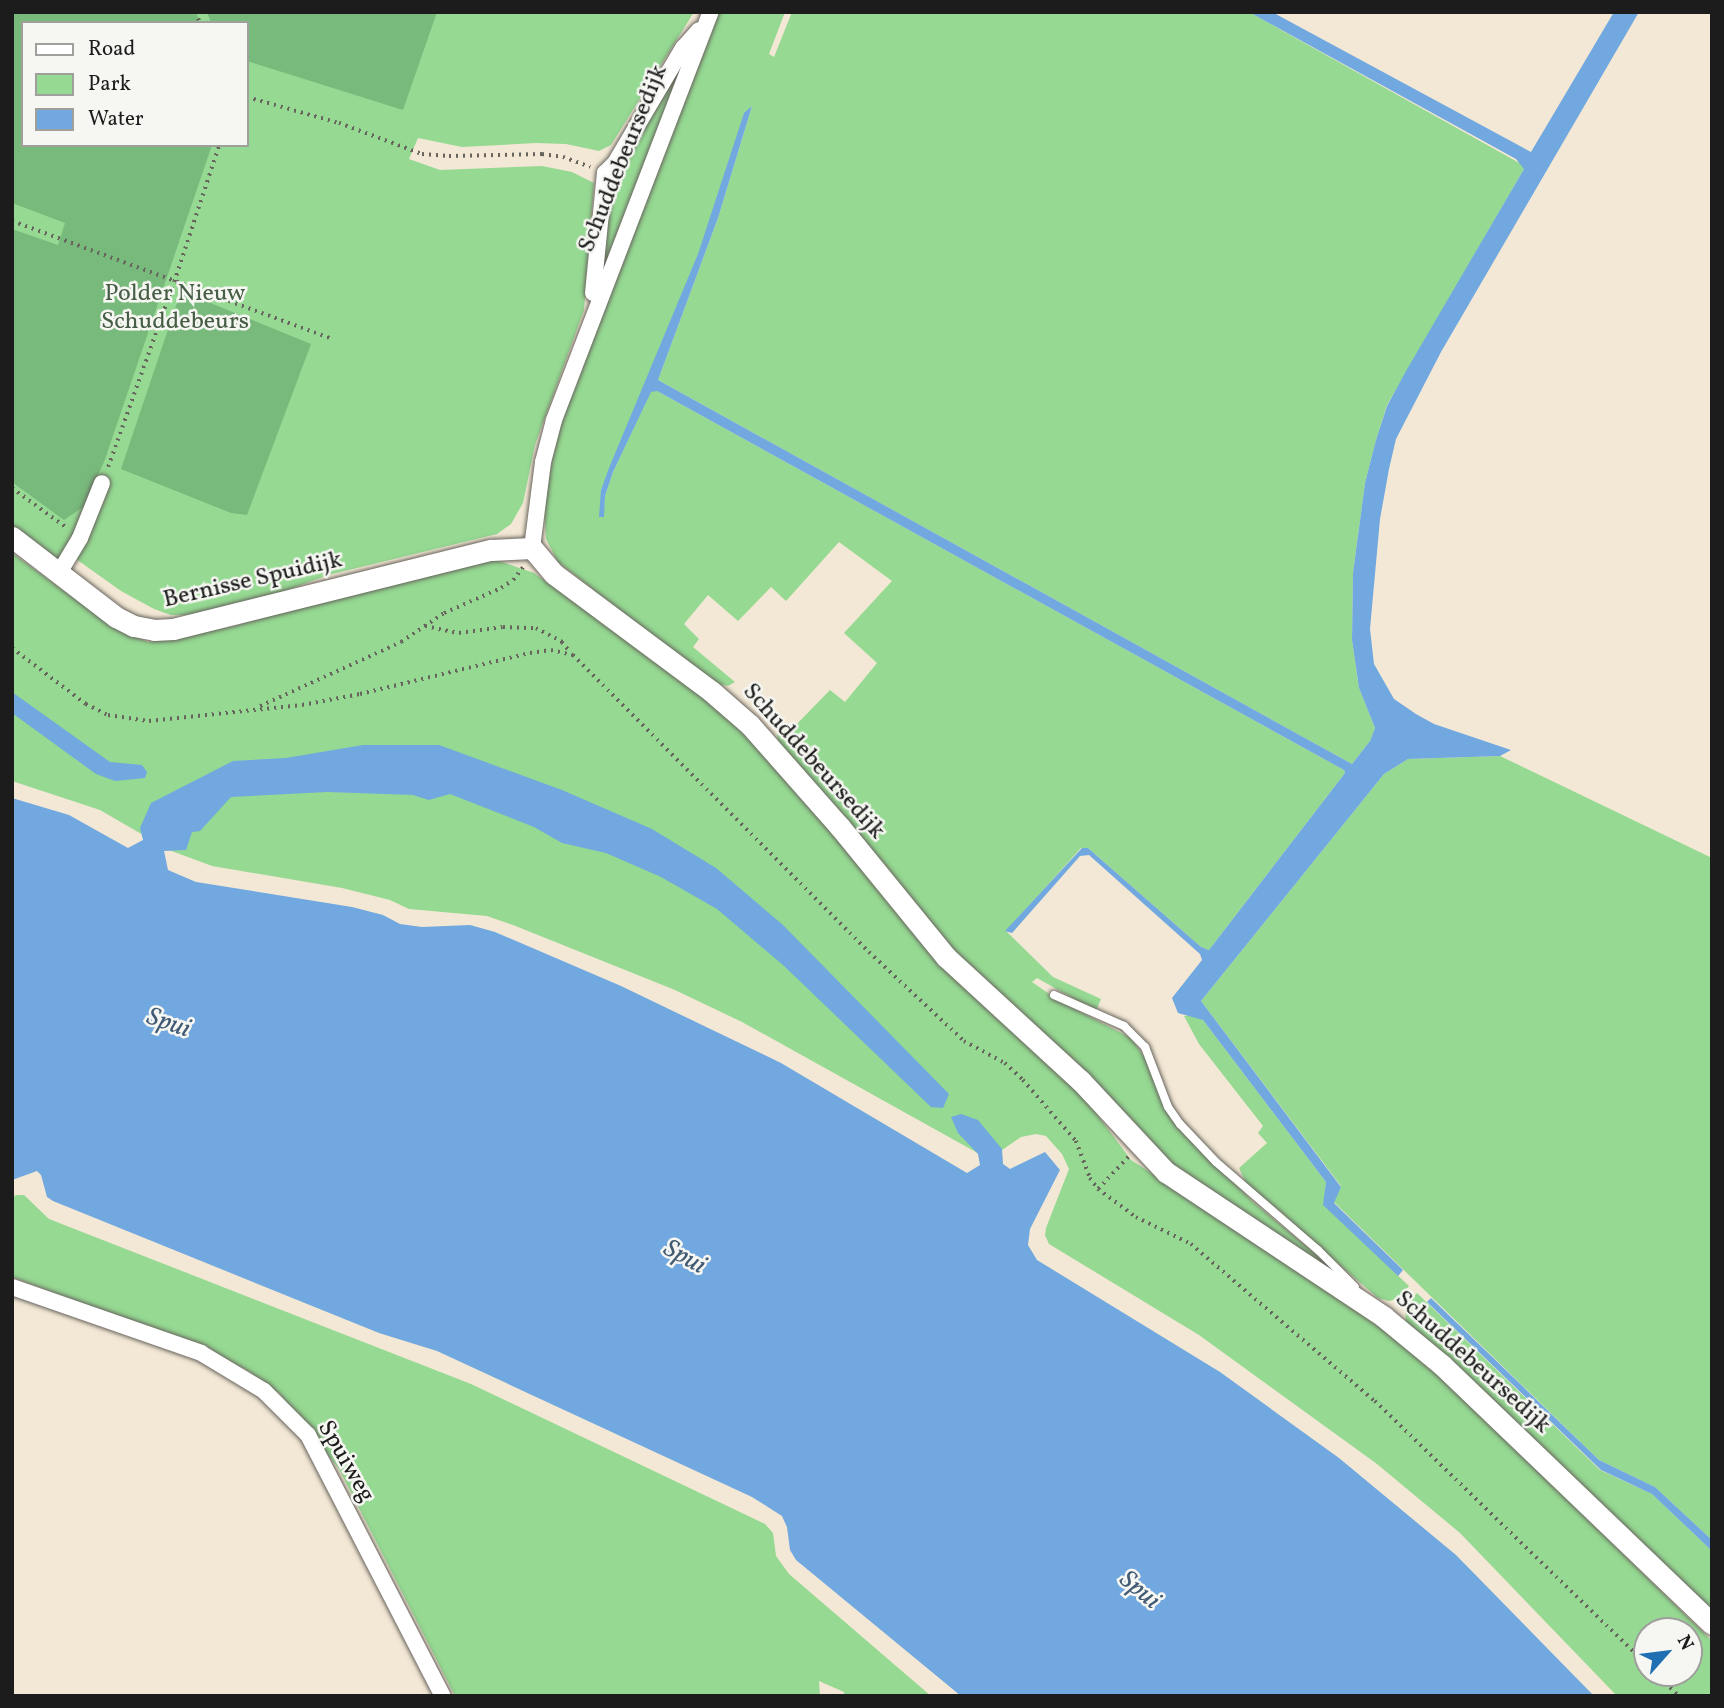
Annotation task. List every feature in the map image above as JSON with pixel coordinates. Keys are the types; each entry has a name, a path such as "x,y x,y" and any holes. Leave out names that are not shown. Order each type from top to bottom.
{"street":[{"name":"Schuddebeursedijk","path":"590,320 606,173 650,107 683,48 710,15"},
{"name":"Schuddebeursedijk","path":"710,15 590,320 548,441 532,548 554,574 711,691 750,725 840,827 946,957 1082,1081 1139,1146 1166,1172 1384,1317 1442,1365 1712,1624"},
{"path":"59,573 80,538 102,483"},
{"name":"Bernisse Spuidijk","path":"12,537 125,621 154,630 173,629 491,550 532,548"},
{"name":"Spuiweg","path":"12,1287 201,1353 264,1391 308,1435 443,1696"}],"lane":[{"path":"1054,995 1124,1026 1145,1047 1168,1107 1180,1124 1216,1162 1318,1250 1384,1317"}],"path":[{"path":"248,97 339,123 422,154 542,154 563,157 606,173"},
{"path":"102,483 174,282 218,147"},
{"path":"12,221 330,338"},
{"path":"12,488 80,538"},
{"path":"255,709 380,653 513,580 532,548"},
{"path":"425,626 459,633 503,627 536,628 562,642 879,961 964,1041 1005,1063 1023,1080 1076,1141 1090,1178 1098,1189 1136,1217 1191,1244 1375,1401 1633,1651"},
{"path":"12,648 86,704 129,720 149,721 337,699 530,653 551,650 573,655"},
{"path":"1098,1189 1139,1146"}],"green space":[{"name":"Polder Nieuw Schuddebeurs","path":"12,12 694,12 611,145 599,151 566,144 536,143 462,147 418,138 409,159 440,170 542,166 572,172 594,183 584,310 535,445 523,503 511,524 497,534 328,575 277,594 193,615 171,615 154,609 121,591 76,559 60,585 12,544"},
{"path":"12,12 196,12 199,21 21,21 21,147 211,147 104,462 83,507 64,520 12,482 12,229 58,245 65,223 12,203"},
{"path":"207,12 437,12 403,110 248,61 248,21 210,21"},
{"path":"716,12 785,12 769,54 774,57 792,12 1249,12 1523,165 1524,169 1387,405 1376,440 1365,483 1353,573 1352,640 1359,688 1375,728 1370,741 1352,764 658,380 718,218 752,106 744,114 699,254 601,490 603,517 605,496 613,472 651,391 657,391 1344,770 1345,773 1209,950 1201,947 1088,848 1081,848 1006,931 1053,977 1101,999 1096,1011 1037,978 1032,982 1061,1002 1131,1038 1148,1062 1164,1107 1172,1120 1253,1202 1344,1278 1172,1167 968,967 779,749 777,734 782,726 788,724 793,728 830,690 845,702 877,663 844,633 892,581 839,542 786,601 771,587 738,621 708,595 684,624 699,639 693,647 735,682 728,686 713,683 558,562 546,539 544,508 558,424"},
{"path":"693,46 598,288 616,172"},
{"name":"Polder Nieuw Schuddebeurs","path":"181,291 311,344 247,515 231,513 121,469"},
{"path":"12,553 112,626 148,642 231,627 386,582 491,558 534,573 742,723 1004,1017 1090,1105 1131,1160 1379,1320 1688,1617 1633,1617 1633,1687 1703,1687 1703,1632 1712,1641 1712,1696 1617,1696 1460,1533 1377,1464 1199,1335 1049,1244 1045,1235 1046,1228 1069,1169 1062,1154 1046,1136 1036,1134 1021,1137 992,1157 983,1156 742,1022 675,990 513,925 487,916 409,909 390,900 342,888 212,866 169,850 100,810 12,781"},
{"path":"1500,756 1712,858 1712,1540 1655,1487 1599,1460 1334,1202 1341,1186 1201,1001 1384,774 1408,759"},
{"path":"1193,1015 1203,1020 1326,1182 1324,1205 1409,1286 1397,1299 1389,1301 1378,1298 1247,1185 1239,1168 1267,1143 1258,1133 1263,1126 1199,1044 1184,1016"},
{"path":"24,1195 49,1219 471,1384 765,1524 773,1533 776,1556 789,1574 931,1696 844,1696 844,1692 819,1681 820,1696 455,1696 339,1469 280,1394 245,1369 182,1340 12,1277 12,1198"},
{"path":"1417,1293 1600,1470 1652,1494 1712,1551 1712,1615 1406,1324 1405,1306"}],"water":[{"path":"1249,12 1272,12 1531,152 1614,12 1639,12 1441,352 1396,439 1380,519 1370,629 1374,664 1394,699 1416,714 1434,724 1511,750 1500,756 1408,759 1384,774 1201,1001 1341,1187 1334,1203 1403,1270 1398,1276 1323,1205 1326,1182 1203,1020 1178,1013 1172,998 1202,960 1200,954 1089,855 1080,856 1012,933 1005,931 1082,848 1088,848 1201,947 1209,950 1345,773 1344,770 657,391 651,392 613,472 605,496 604,517 599,517 601,490 609,468 698,254 744,113 752,106 718,218 658,380 1352,764 1370,741 1375,728 1359,688 1352,640 1353,573 1365,483 1376,440 1387,406 1406,371 1524,169 1516,159"},
{"path":"12,692 110,762 142,765 147,772 145,778 115,781 96,774 12,713"},
{"name":"Spui","path":"363,745 439,745 562,790 652,829 716,868 783,925 949,1094 943,1108 931,1107 783,965 717,909 661,877 606,853 562,843 534,827 450,794 429,800 413,795 327,792 231,797 200,831 192,832 186,850 164,851 168,870 196,882 352,907 383,915 400,924 422,927 470,925 495,932 621,986 781,1063 967,1173 980,1165 978,1154 958,1133 951,1117 961,1114 978,1120 1002,1149 1003,1164 1010,1169 1045,1152 1060,1170 1030,1229 1028,1245 1037,1260 1220,1372 1339,1458 1456,1555 1594,1696 961,1696 796,1560 790,1550 787,1527 782,1516 752,1497 437,1351 379,1333 53,1201 47,1197 41,1175 37,1171 12,1180 12,798 69,815 128,848 143,840 140,828 151,803 233,761 286,758"},
{"path":"1431,1298 1599,1460 1655,1487 1712,1540 1712,1551 1652,1494 1601,1470 1427,1302"}]}
